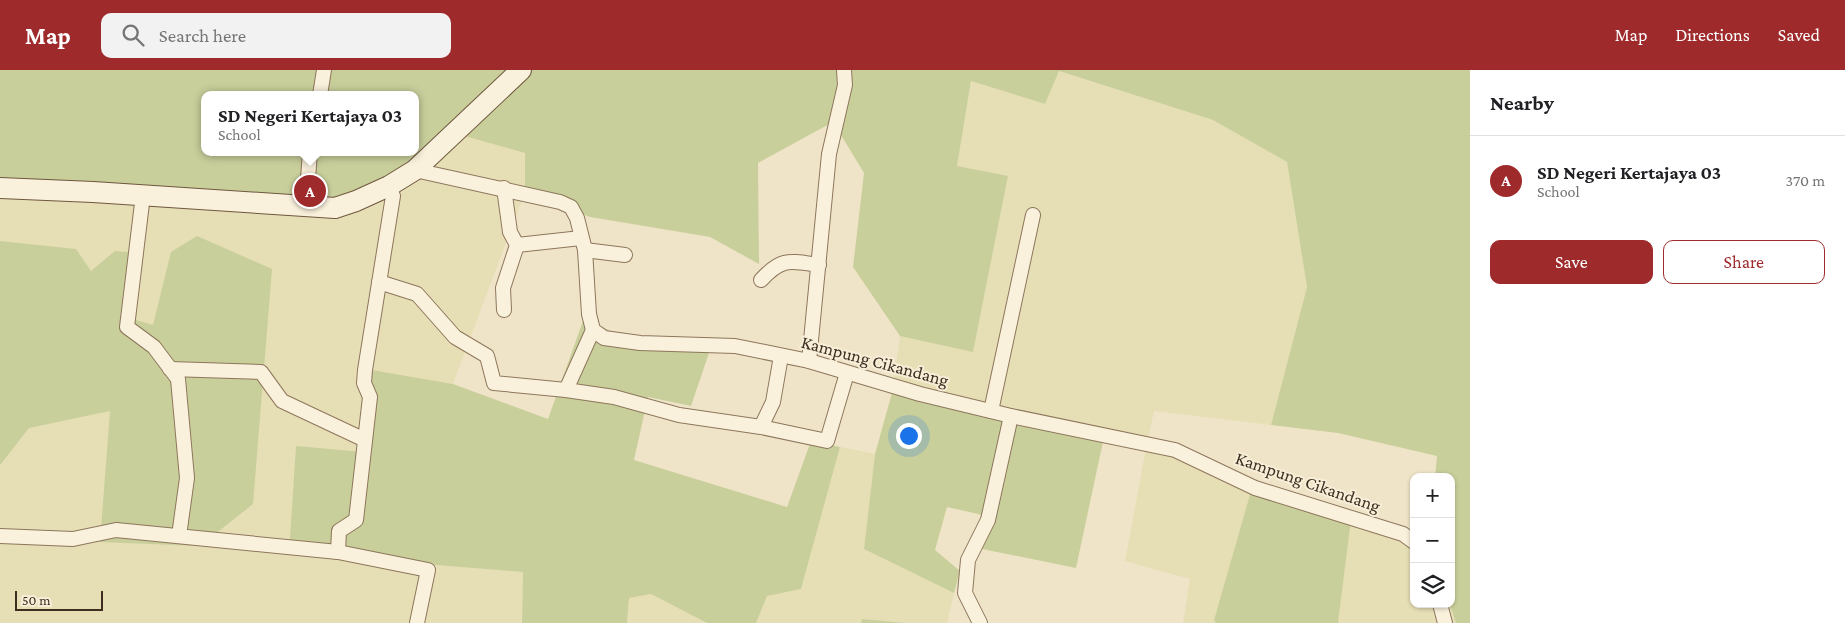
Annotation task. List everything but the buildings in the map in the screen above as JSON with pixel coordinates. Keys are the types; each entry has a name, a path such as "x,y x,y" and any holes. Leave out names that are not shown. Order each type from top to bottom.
{"street":[{"path":"321,91 324,70"},
{"path":"0,188 143,195 335,208 389,186 415,170 521,70"},
{"path":"809,361 829,154 846,85 844,70"},
{"path":"306,205 310,156"},
{"path":"415,170 504,188 560,202 571,207 577,218 583,244 588,314 593,330 566,390"},
{"path":"338,552 339,531 356,520 370,397 364,383 365,370 393,196 389,186"},
{"path":"504,188 510,232 518,245"},
{"path":"143,195 128,326 154,346 178,379 187,478 179,536"},
{"path":"991,411 1033,216"},
{"path":"518,245 583,244 625,255"},
{"path":"504,310 503,288 518,245"},
{"path":"761,280 773,267 790,261 819,264"},
{"path":"379,282 417,294 455,337 487,356 494,382 614,397 679,415 761,427 827,441 847,373"},
{"name":"Kampung Cikandang","path":"593,330 604,338 640,343 735,346 809,361 920,394 1011,416 1175,450 1256,488 1403,534 1410,539"},
{"path":"761,427 773,402 781,356"},
{"path":"170,368 261,372 282,401 365,440"},
{"path":"980,623 965,593 968,560 988,520 1011,416"},
{"path":"0,536 73,539 116,530 338,552 428,570 416,623"},
{"path":"1441,608 1445,623"}],"shaded area":[{"path":"1058,71 1213,120 1287,162 1307,287 1271,425 1154,411 1146,448 892,393 900,336 973,351 1008,177 957,166 971,81 1045,104"},
{"path":"461,135 525,153 525,192 453,384 372,370 363,452 289,553 523,572 522,623 0,623 0,186 311,207"},
{"path":"840,447 875,454 864,549 954,593 947,623 906,623 862,619 861,623 756,623 767,596 801,588"},
{"path":"1146,448 1216,464 1253,484 1214,620 1216,623 1183,623 1190,579 1125,561"},
{"path":"1351,520 1410,535 1410,608 1451,608 1456,623 1338,623"},
{"path":"651,594 707,623 627,623 629,598"}],"green space":[{"path":"0,70 1470,70 1470,623 1456,623 1451,608 1455,608 1455,473 1435,473 1437,456 1338,433 1271,425 1307,287 1287,162 1213,120 1059,71 1045,104 971,81 957,166 1008,176 973,352 900,336 853,267 864,173 833,122 758,163 759,264 710,237 590,217 525,192 525,153 461,135 335,210 0,186"},
{"path":"197,236 272,269 253,504 200,546 100,542 110,411 29,428 0,465 0,241 76,249 91,271 115,251 139,253 136,320 153,325 171,252"},
{"path":"584,318 644,347 711,347 691,406 648,397 634,460 787,507 811,441 840,447 801,589 767,596 756,623 707,623 651,594 629,598 627,623 522,623 523,572 289,553 296,446 363,452 372,370 453,384 548,419"},
{"path":"892,393 1104,437 1076,568 982,549 987,516 947,507 935,550 960,571 954,593 864,549 875,454"},
{"path":"1253,484 1351,520 1338,623 1216,623 1214,620"},
{"path":"862,619 906,623 861,623"}],"place":[{"name":"SD Negeri Kertajaya 03","path":"310,191"}]}
